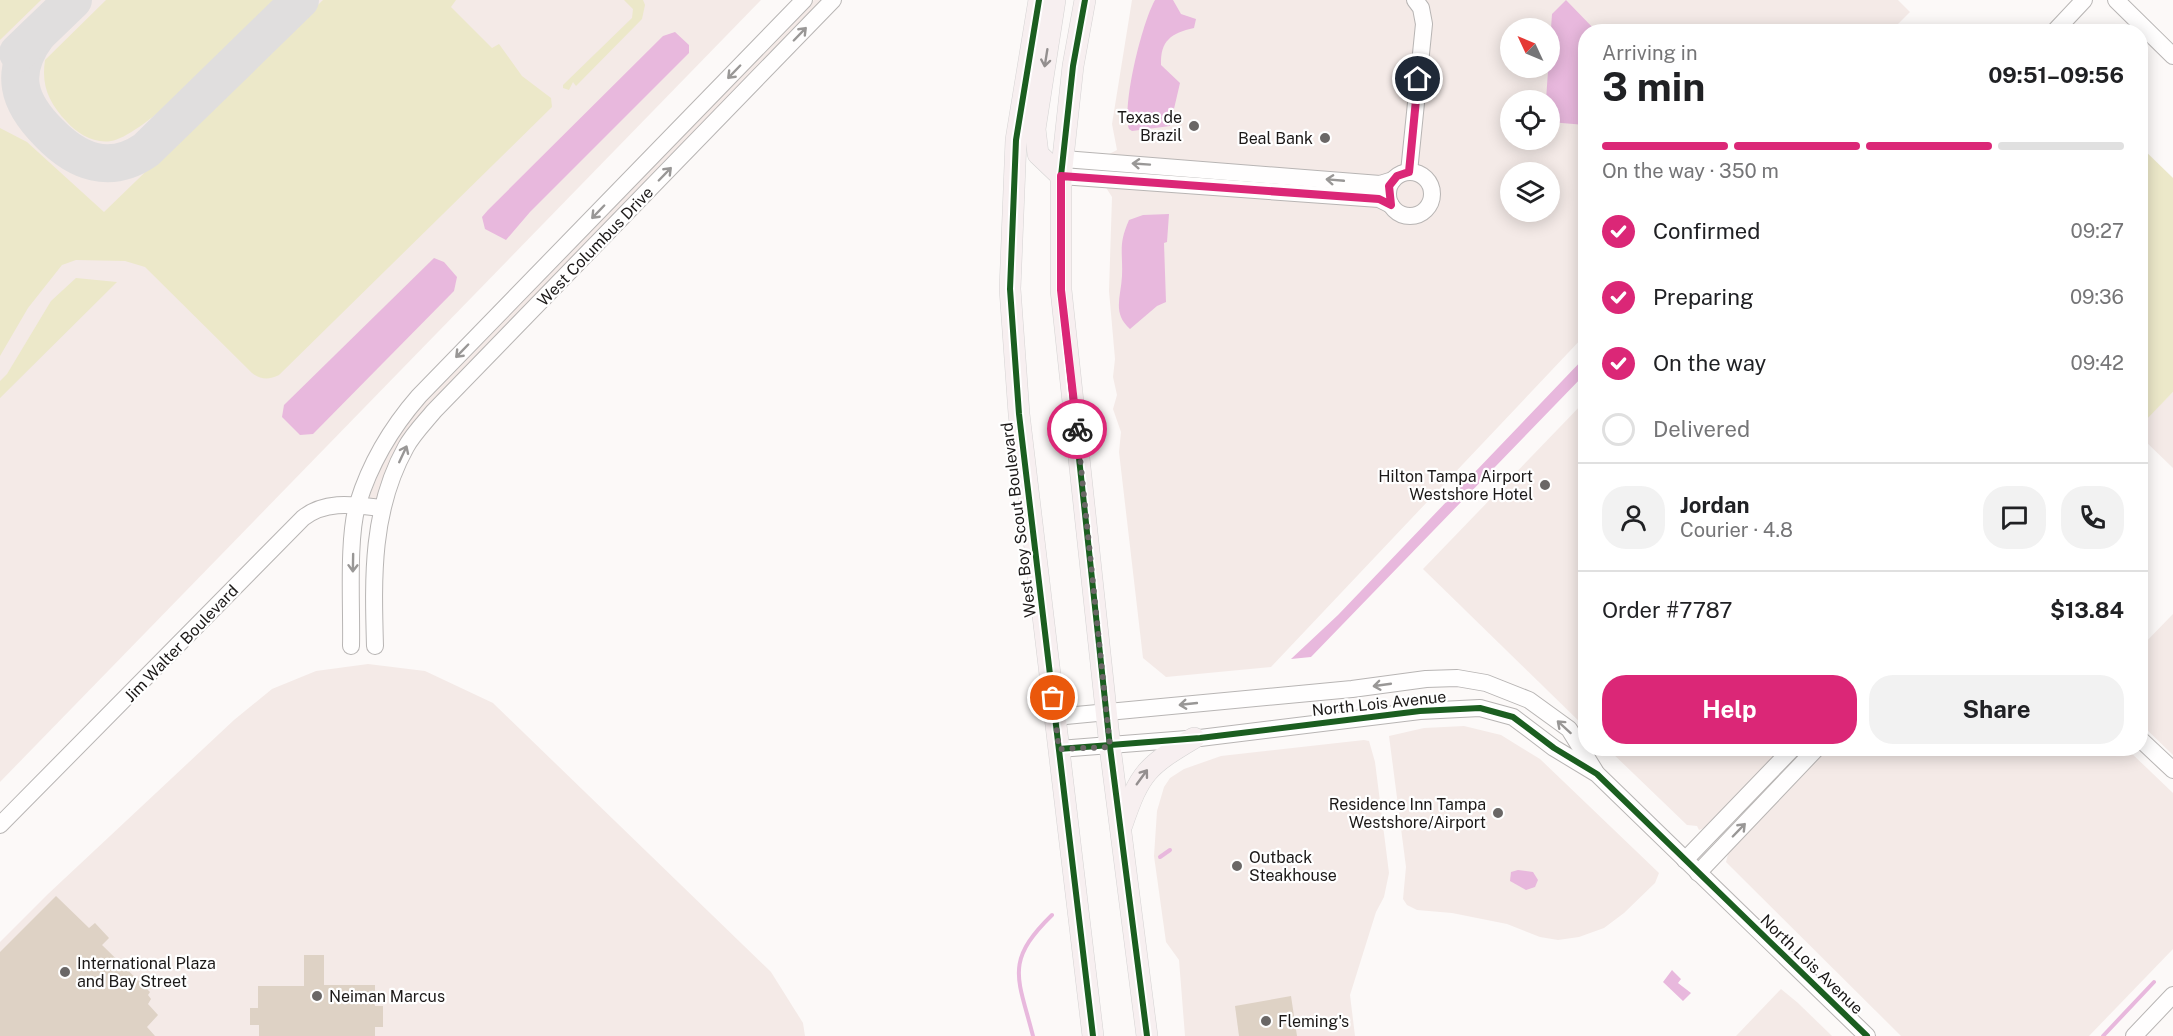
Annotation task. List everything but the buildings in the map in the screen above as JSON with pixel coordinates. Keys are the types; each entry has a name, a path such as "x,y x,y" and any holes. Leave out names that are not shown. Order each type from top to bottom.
{"main road":[{"name":"West Boy Scout Boulevard","path":"1039,0 1016,140 1010,289 1019,414 1093,1036"},
{"path":"1055,0 1035,129 1038,154 1063,167"},
{"path":"1085,0 1073,66 1063,167 1061,290 1110,747 1147,1036"},
{"path":"1120,831 1135,788 1143,774 1163,756 1194,738"}],"street":[{"name":"West Columbus Drive","path":"351,646 353,542 357,505 374,465 397,422 419,396 804,0"},
{"name":"West Columbus Drive","path":"375,646 373,580 381,508 406,446 434,411 833,0"},
{"path":"1409,172 1424,24 1421,8 1415,0"},
{"path":"2062,24 2084,0"},
{"path":"2116,0 2140,24"},
{"path":"2148,31 2173,56"},
{"path":"1063,167 1232,171 1380,184 1409,172 1418,174 1429,184 1432,191 1429,205 1424,211 1410,216 1402,214 1379,199 1244,190 1063,167"},
{"path":"1232,171 1244,190"},
{"path":"1391,205 1388,192 1393,180"},
{"name":"Jim Walter Boulevard","path":"0,825 303,518 316,508 357,505 381,508"},
{"name":"North Lois Avenue","path":"1055,717 1352,689 1426,679 1457,678 1486,683 1529,700 1569,729 1578,743"},
{"name":"North Lois Avenue","path":"1059,749 1110,747 1420,711 1480,708 1513,717 1597,774 1866,1036"},
{"path":"2148,747 2173,770"},
{"name":"North Lois Avenue","path":"1586,756 1597,774"},
{"path":"1685,860 1785,756"},
{"path":"1698,873 1810,756"},
{"path":"1762,781 1775,793"},
{"path":"2134,1036 2173,995"}],"shaded area":[{"path":"0,0 761,0 0,782"},
{"path":"0,0 41,0 0,40"},
{"path":"106,0 277,0 196,80 148,121 127,135 111,141 98,141 81,134 61,115 51,101 45,86 44,69 45,60"},
{"path":"323,0 456,0 451,7 492,48 499,44 522,76 551,98 552,107 279,375 265,378 252,373 145,267 125,261 76,260 62,265 28,308 0,356 0,128 27,142 104,212"},
{"path":"624,0 643,0 645,5 642,19 576,86 573,82 569,90 563,88 563,85 632,18 633,9"},
{"path":"814,0 822,0 428,405 399,442 376,499 368,499 381,468 404,426 425,401"},
{"path":"1132,0 1898,0 1910,12 1898,24 1578,24 1578,342 1271,667 1166,677 1143,658 1119,452 1121,432 1113,409 1117,395 1113,377 1115,359 1109,291 1112,197 1105,186 1107,155 1117,150 1112,124"},
{"path":"1155,0 1173,0 1181,14 1196,19 1194,28 1168,39 1162,50 1161,65 1180,83 1170,126 1132,131 1129,129 1128,102 1134,64 1144,26"},
{"path":"1566,0 1589,24 1578,24 1578,124 1560,123 1560,90 1547,90 1548,78 1560,78 1560,18 1552,18 1552,14"},
{"path":"675,32 689,45 689,53 530,212 506,240 485,229 482,217 488,210 663,36"},
{"path":"2148,154 2173,178 2173,392 2148,418"},
{"path":"1169,214 1167,242 1164,243 1166,302 1157,306 1130,329 1124,323 1119,311 1122,242 1129,220 1143,215"},
{"path":"434,258 444,262 457,277 454,291 313,434 300,435 282,417 284,405"},
{"path":"76,278 117,282 0,398 0,381 7,374 51,301"},
{"path":"1578,364 1578,381 1311,657 1291,659 1338,615"},
{"path":"2173,392 2173,468 2148,444 2148,417"},
{"name":"Hilton Tampa Airport Westshore Hotel","path":"1578,408 1578,720 1423,569"},
{"path":"2173,614 2173,755 2148,731 2148,640"},
{"path":"368,664 425,671 493,703 771,972 803,1023 805,1036 0,1036 0,942 234,720 272,689 316,671"},
{"name":"Residence Inn Tampa Westshore/Airport","path":"1464,726 1501,735 1540,759 1659,873 1655,883 1624,913 1604,928 1579,937 1558,940 1540,937 1507,924 1452,913 1417,910 1407,905 1403,899 1406,867 1389,736 1424,728"},
{"path":"1369,741 1375,762 1389,873 1384,897 1376,912 1350,995 1355,1036 1185,1036 1179,960 1166,942 1154,856 1157,811 1164,787 1170,778 1184,769 1221,756"},
{"path":"1615,756 1776,756 1707,827 1699,830 1697,826 1687,825"},
{"path":"1820,756 2134,756 2173,793 2173,949 2089,1036 1901,1036 1726,862 1729,850"},
{"path":"1518,870 1533,872 1538,880 1535,887 1526,890 1510,881 1511,872"},
{"path":"1672,970 1681,979 1678,983 1691,993 1683,1001 1663,982"},
{"path":"1781,989 1798,1003 1832,1036 1736,1036"}],"waterway":[{"path":"1160,857 1170,850"},
{"path":"1033,1036 1020,984 1021,958 1037,931 1052,915"},
{"path":"2103,1036 2154,982"}],"taxiway":[{"path":"18,53 73,0"},
{"path":"37,35 28,49 20,75 24,98 30,110 60,143 83,158 94,162 120,162 133,158 146,150 300,0"}],"cycle path":[{"path":"1039,0 1016,140 1010,289 1019,414 1093,1036"},
{"path":"1085,0 1073,66 1061,176 1061,290 1110,747 1147,1036"},
{"path":"1059,749 1200,738 1420,711 1480,708 1513,717 1554,748 1597,774 1867,1036"}],"way so far":[{"path":"1053,698 1059,749 1110,747 1077,429"}],"place":[{"name":"Texas de Brazil","path":"1194,126"},
{"name":"Beal Bank","path":"1325,138"},
{"name":"Hilton Tampa Airport Westshore Hotel","path":"1545,485"},
{"name":"Residence Inn Tampa Westshore/Airport","path":"1498,813"},
{"name":"Outback Steakhouse","path":"1237,866"},
{"name":"International Plaza and Bay Street","path":"65,972"},
{"name":"Neiman Marcus","path":"317,996"},
{"name":"Fleming's","path":"1266,1021"}],"route":[{"path":"1077,429 1061,290 1061,176 1379,199 1391,205 1389,186 1397,176 1409,172 1418,79"}]}
